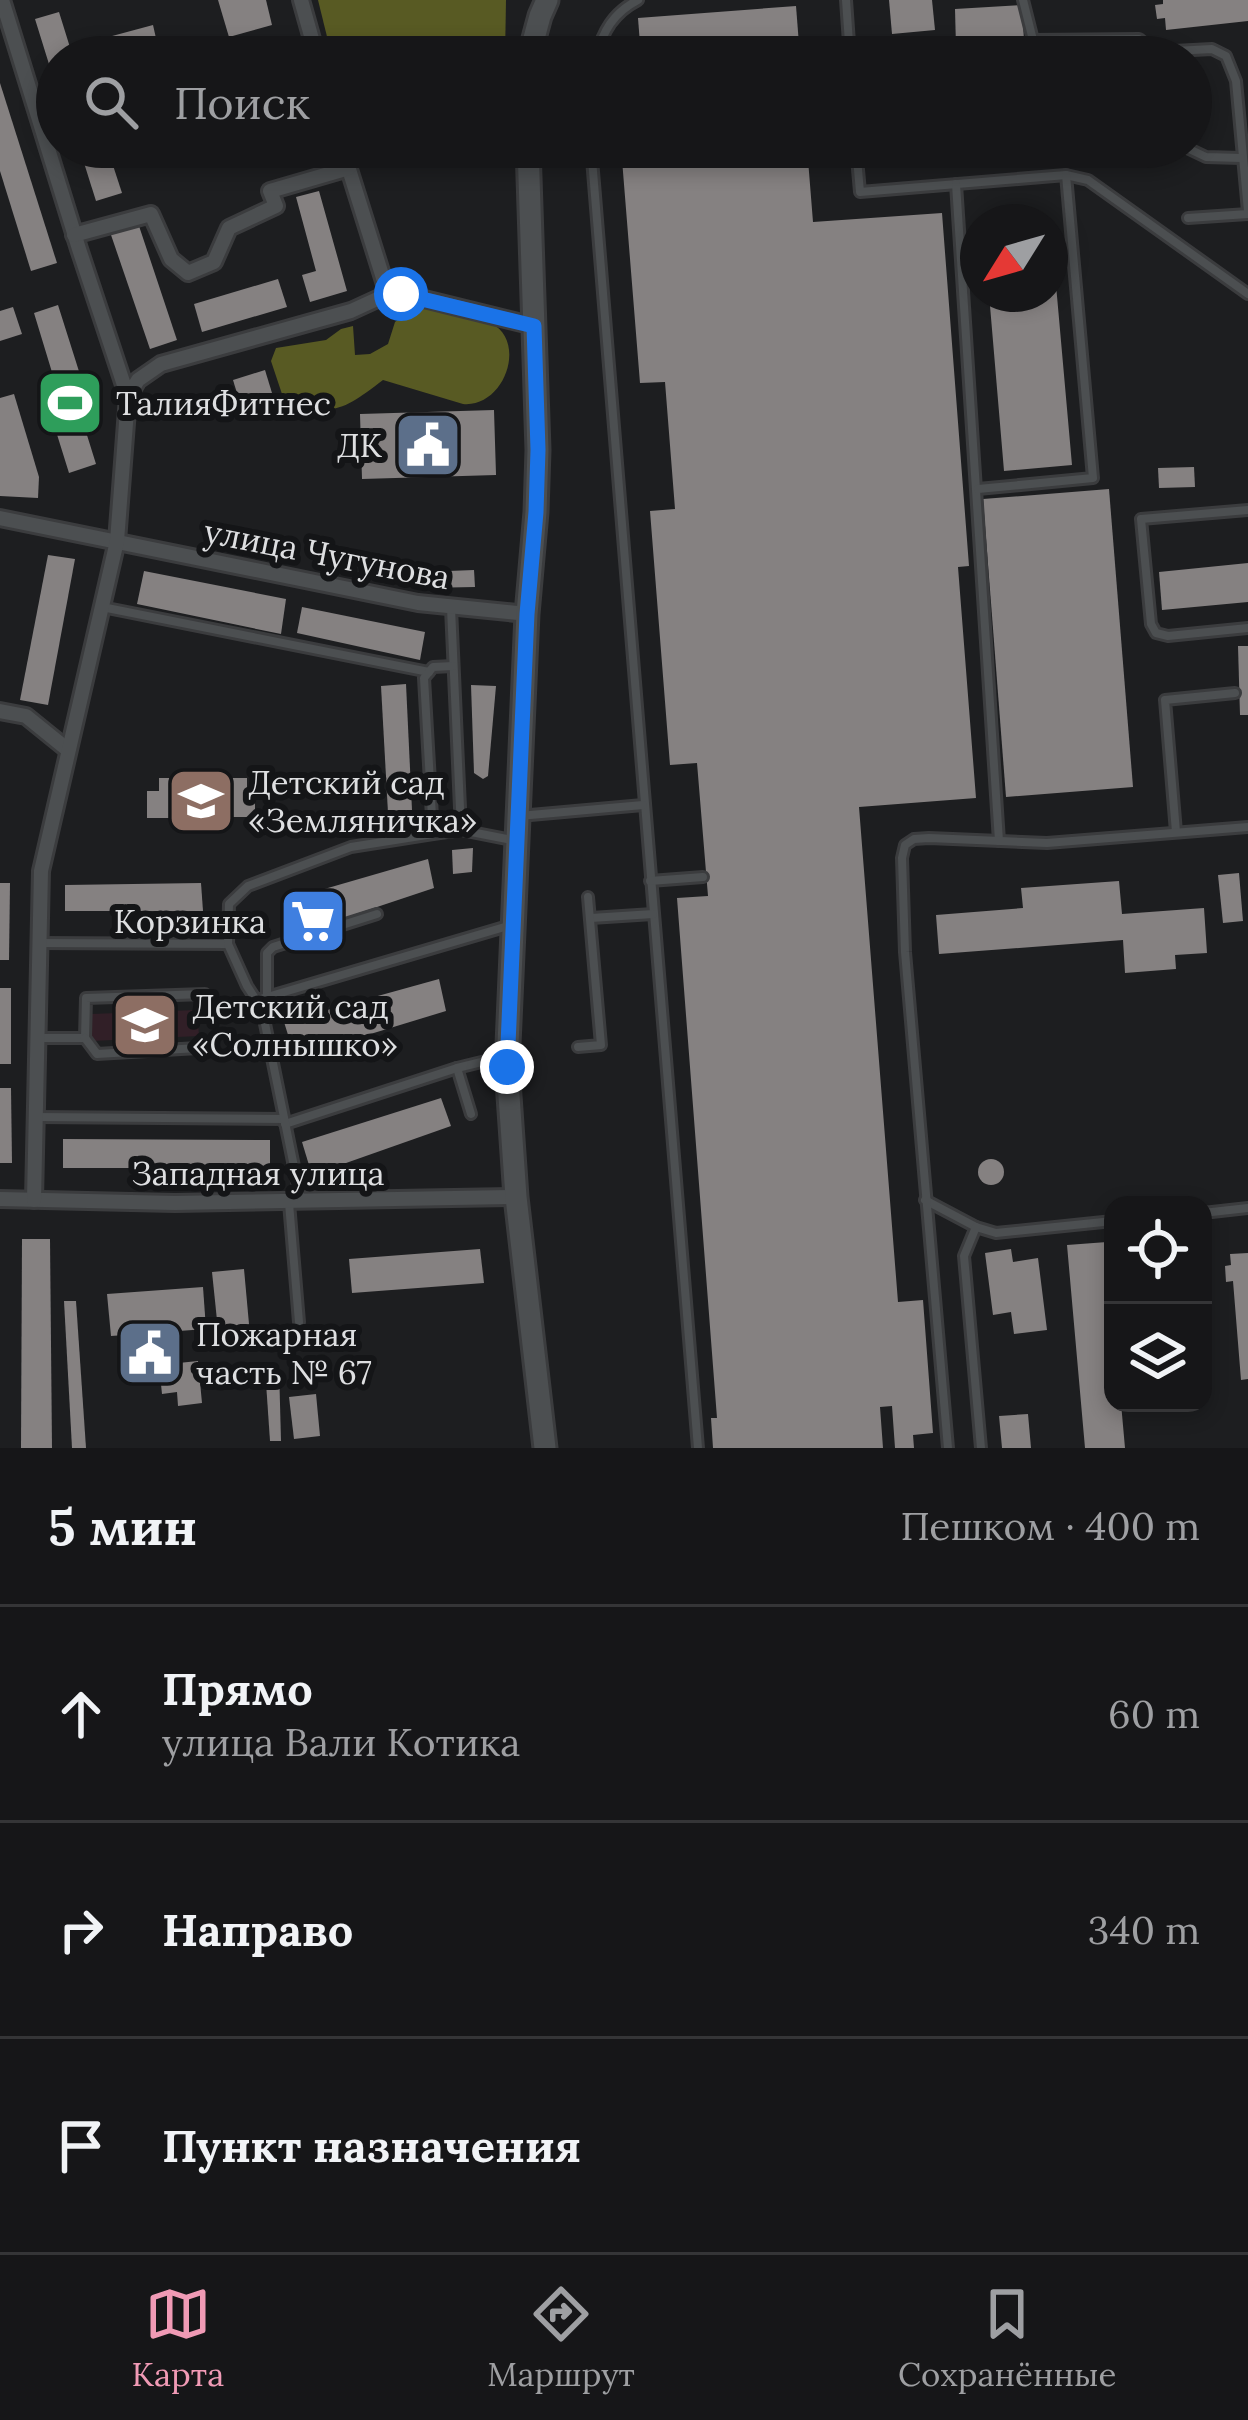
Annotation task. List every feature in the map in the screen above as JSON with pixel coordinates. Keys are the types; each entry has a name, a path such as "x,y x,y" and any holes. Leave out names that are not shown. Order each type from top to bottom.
{"main road":[{"path":"534,36 548,0"},
{"path":"529,168 538,450 508,1055 516,1197 545,1448"}],"street":[{"path":"2,0 36,111"},
{"path":"301,0 310,36"},
{"path":"34,1200 40,871 117,541 128,397 53,168"},
{"path":"74,235 151,214 171,259 188,273 214,262 229,228 276,206 270,191 349,168 388,294"},
{"path":"128,397 138,380 161,364 351,310 388,294 534,326"},
{"name":"улица Чугунова","path":"0,518 418,603 527,614"},
{"path":"0,711 26,716 68,749"},
{"name":"Западная улица","path":"0,1199 516,1197"}],"lane":[{"path":"601,36 610,21 638,0"},
{"path":"846,0 849,36"},
{"path":"1023,0 1032,36"},
{"path":"1188,218 1248,212 1236,81 1226,56 1212,49"},
{"path":"1212,157 1241,158"},
{"path":"593,168 698,1448"},
{"path":"858,168 860,192 1066,175 1088,180 1248,294"},
{"path":"978,489 1094,478 1066,175"},
{"path":"956,184 999,841"},
{"path":"1248,510 1141,519 1151,624 1156,633 1168,636 1248,628"},
{"path":"451,606 461,830"},
{"path":"101,607 429,672"},
{"path":"433,834 424,678 433,667 454,666"},
{"path":"1176,832 1165,700 1234,694"},
{"path":"519,816 644,806"},
{"path":"948,1448 905,952 905,845 914,839 1047,843 1248,826"},
{"path":"262,999 247,986 227,944 229,904 248,886 351,847 461,830 518,841"},
{"path":"650,881 703,877"},
{"path":"578,1046 601,1045 588,896"},
{"path":"299,1322 295,1201 262,1009 267,953 273,947 377,914"},
{"path":"591,918 652,914"},
{"path":"262,999 514,924"},
{"path":"38,943 227,944"},
{"path":"198,1048 97,1054 85,1037 86,998 205,994"},
{"path":"37,1038 85,1037"},
{"path":"36,1117 284,1122 508,1055"},
{"path":"457,1068 471,1114"},
{"path":"925,1200 996,1233 1104,1222"},
{"path":"1212,1212 1248,1208"},
{"path":"976,1227 964,1256 981,1448"}],"shaded area":[{"path":"318,0 506,0 505,36 327,36"},
{"path":"416,306 484,320 502,332 509,358 500,385 490,396 463,404 383,380 335,408 312,407 282,394 271,361 276,348 326,340 353,326 355,355 370,354 388,344 395,322"},
{"name":"Детский сад «Солнышко»","path":"197,1010 199,1036 92,1041 91,1014"}],"building":[{"path":"218,0 266,0 272,25 229,36"},
{"path":"889,0 932,0 935,30 892,34"},
{"path":"1163,0 1248,0 1248,21 1166,30 1165,18 1157,19 1155,5"},
{"path":"1022,5 1024,36 956,36 955,9"},
{"path":"796,6 798,36 639,36 638,18"},
{"path":"59,12 66,36 40,36 35,19"},
{"path":"153,25 156,36 112,36"},
{"path":"0,83 57,263 31,271 0,171"},
{"path":"86,168 114,168 122,193 96,201"},
{"path":"623,168 809,168 813,222 942,213 969,566 958,567 976,798 859,807 898,1302 923,1300 933,1433 913,1435 914,1448 895,1448 892,1406 880,1407 883,1448 713,1448 711,1418 717,1418 677,898 708,896 697,763 670,765 650,511 675,509 665,382 640,383"},
{"path":"319,191 347,291 310,302 302,275 316,271 296,197"},
{"path":"138,223 177,340 150,349 110,232"},
{"path":"278,279 287,307 202,332 194,304"},
{"path":"58,305 83,384 72,387 96,464 69,473 45,396 58,392 34,313"},
{"path":"13,307 22,334 0,341 0,311"},
{"path":"991,312 1058,312 1072,465 1004,471"},
{"path":"265,370 272,393 240,403 233,380"},
{"path":"14,394 39,477 38,498 0,496 0,398"},
{"name":"ДК","path":"494,410 496,475 362,479 360,414"},
{"path":"1194,467 1195,487 1159,488 1158,468"},
{"path":"1109,489 1133,787 1006,797 983,499"},
{"path":"48,555 75,559 48,705 20,700"},
{"path":"1248,563 1248,602 1162,610 1159,572"},
{"path":"474,570 475,587 424,588 423,572"},
{"path":"144,571 286,599 281,634 137,604"},
{"path":"302,607 425,632 420,660 297,633"},
{"path":"1238,646 1248,646 1248,715 1240,715"},
{"path":"406,684 413,831 389,831 381,686"},
{"path":"471,685 496,686 488,776 483,779 474,773"},
{"name":"Детский сад «Земляничка»","path":"159,778 247,778 247,798 255,798 255,817 232,817 232,805 169,805 169,818 147,818 147,791 159,791"},
{"path":"473,848 472,872 453,874 452,850"},
{"path":"428,859 434,888 296,934 283,901"},
{"path":"1239,873 1243,921 1223,923 1218,875"},
{"path":"1119,881 1122,914 1204,908 1207,953 1175,955 1176,969 1125,973 1123,940 939,954 936,915 1023,908 1021,888"},
{"path":"0,883 10,883 9,960 0,960"},
{"path":"201,883 203,911 65,911 65,885"},
{"path":"439,979 446,1011 295,1057 284,1022"},
{"path":"0,988 11,988 11,1064 0,1064"},
{"path":"0,1088 11,1088 12,1163 0,1163"},
{"path":"441,1098 451,1126 312,1175 302,1142"},
{"path":"63,1139 270,1140 270,1168 63,1168"},
{"path":"991,1159 1004,1172 991,1185 978,1172"},
{"path":"22,1239 50,1239 52,1448 21,1448"},
{"path":"1104,1242 1104,1412 1122,1412 1125,1448 1085,1448 1067,1245"},
{"path":"480,1249 484,1283 352,1293 349,1259"},
{"path":"1011,1249 1013,1262 1038,1258 1047,1330 1014,1334 1011,1312 993,1315 985,1253"},
{"path":"1248,1253 1248,1379 1241,1380 1233,1281 1226,1282 1225,1266 1231,1265 1230,1254"},
{"path":"244,1269 251,1346 220,1349 212,1272"},
{"path":"203,1287 206,1329 111,1336 107,1294"},
{"path":"64,1301 76,1301 86,1448 72,1448"},
{"path":"198,1361 202,1403 178,1406 177,1392 162,1394 159,1365"},
{"path":"279,1367 281,1441 270,1441 265,1368"},
{"path":"316,1394 320,1436 294,1439 289,1397"},
{"path":"1028,1414 1031,1448 1002,1448 999,1416"}],"place":[{"name":"ТалияФитнес","path":"70,403"},
{"name":"ДК","path":"428,445"},
{"name":"Детский сад «Земляничка»","path":"201,801"},
{"name":"Корзинка","path":"313,921"},
{"name":"Детский сад «Солнышко»","path":"145,1025"},
{"name":"Пожарная часть № 67","path":"150,1353"}],"route":[{"path":"401,294 534,326 536,512 527,614 507,1067"}]}
